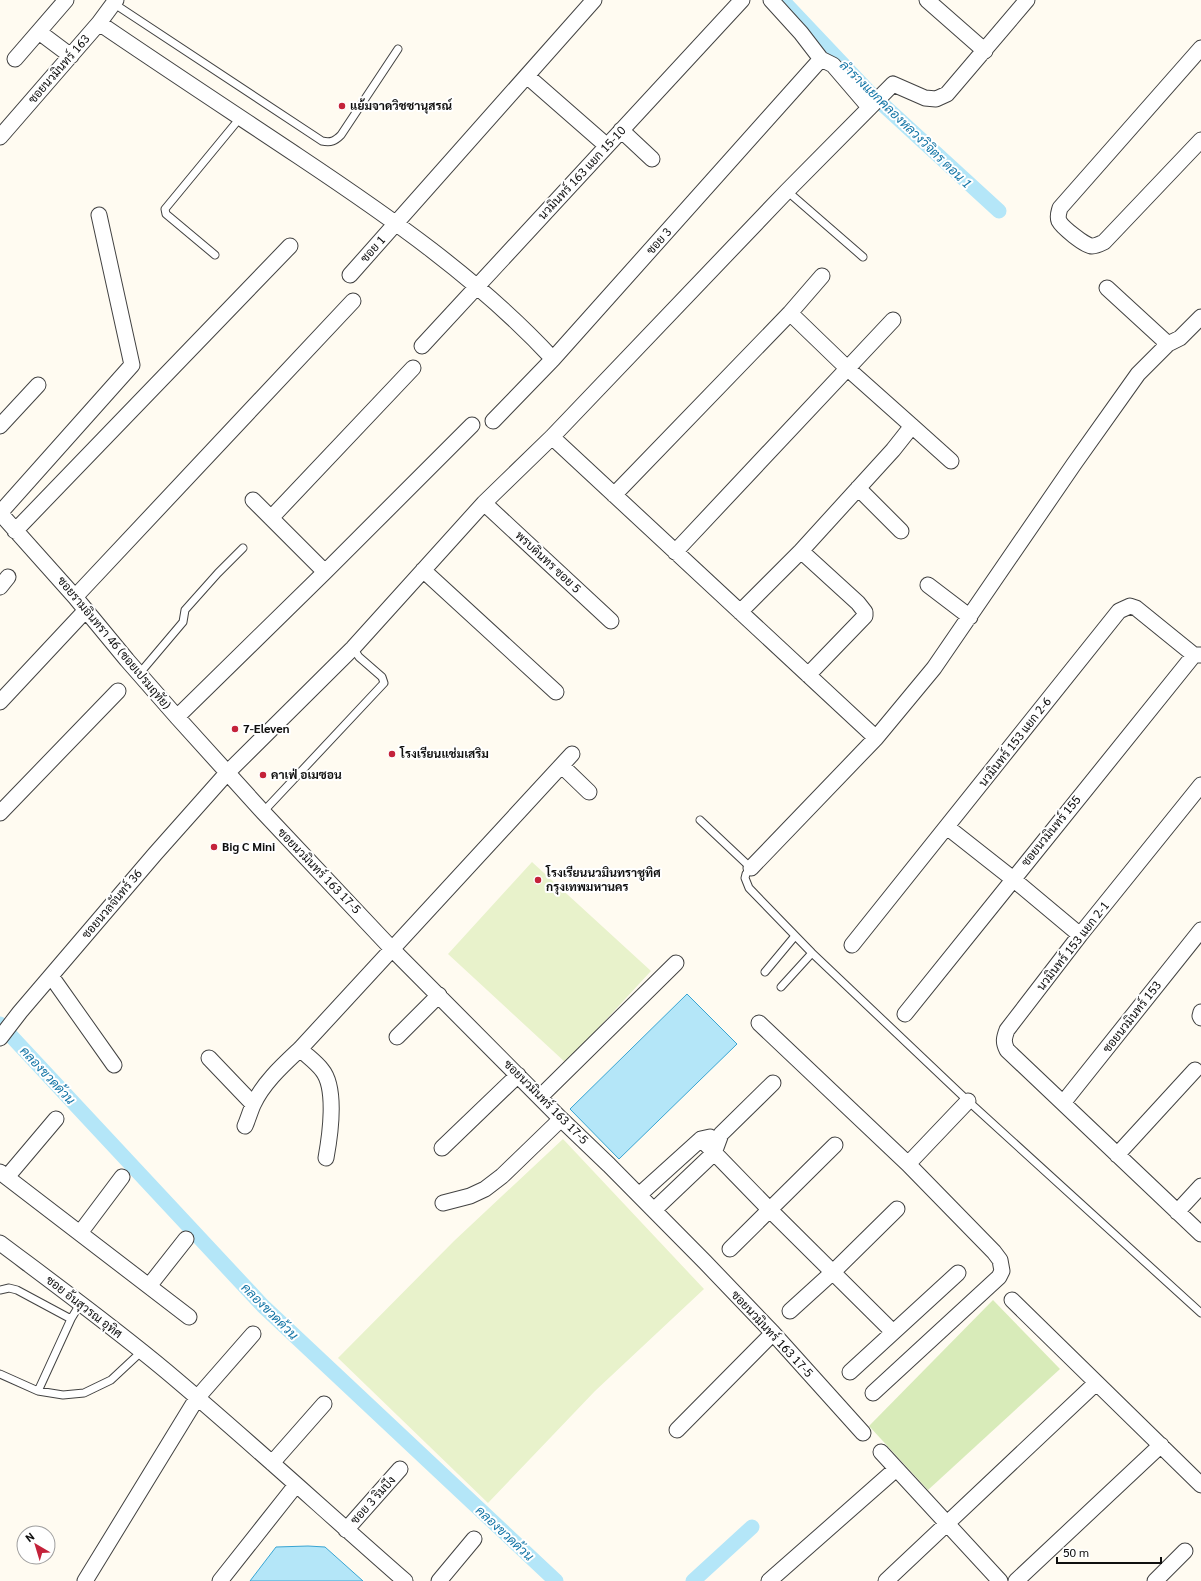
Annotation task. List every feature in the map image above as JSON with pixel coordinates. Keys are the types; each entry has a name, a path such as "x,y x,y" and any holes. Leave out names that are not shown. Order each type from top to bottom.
{"street":[{"path":"15,59 66,0"},
{"name":"ซอย 1","path":"350,275 594,0"},
{"name":"นวมินทร์ 163 แยก 15-10","path":"422,346 742,0"},
{"path":"771,0 802,33 821,59 833,65 871,106"},
{"path":"927,0 985,51 1027,0"},
{"name":"ซอยนวมินทร์ 163","path":"0,137 71,56 115,2"},
{"path":"99,23 396,223 477,286 533,338 553,359"},
{"path":"39,32 71,56"},
{"path":"1201,48 1060,208 1058,214 1059,221 1083,243 1090,246 1104,242 1201,140"},
{"name":"ซอยนวลจันทร์ 36","path":"0,1038 50,976 227,773 352,648 484,503 552,437 787,191 886,90 893,84 926,98 936,99 947,94 985,51"},
{"name":"ซอย 3","path":"493,421 553,359 821,59"},
{"path":"527,76 607,146"},
{"path":"621,130 652,159"},
{"path":"0,513 132,365 99,215"},
{"path":"15,531 290,246"},
{"path":"614,495 790,313 822,276"},
{"path":"1107,288 1168,344"},
{"path":"75,597 353,301"},
{"path":"790,313 848,369 951,461"},
{"path":"751,868 876,738 934,668 1074,464 1138,374 1168,344 1180,338 1201,317"},
{"path":"675,552 893,320"},
{"path":"271,518 413,368"},
{"path":"0,426 38,385"},
{"path":"177,717 326,572 472,425"},
{"path":"740,612 801,551 893,450 912,426"},
{"path":"552,437 876,738"},
{"path":"858,488 901,531"},
{"path":"254,500 326,572"},
{"name":"พรบดินทร ซอย 5","path":"484,503 611,622"},
{"name":"ซอยรามอินทรา 46 (ซอยเปรมฤทัย)","path":"0,513 75,597 139,674 227,773"},
{"path":"801,551 858,603 865,612 865,616 808,675"},
{"path":"423,570 556,692"},
{"path":"928,585 970,617"},
{"name":"นวมินทร์ 153 แยก 2-6","path":"852,945 1119,611 1130,606 1136,608 1197,655"},
{"path":"0,702 86,610"},
{"name":"ซอยนวมินทร์ 155","path":"905,1014 1013,879 1197,655"},
{"path":"3,804 118,691"},
{"path":"245,1126 253,1104 282,1066 300,1049 572,754"},
{"path":"562,766 589,792"},
{"name":"ซอยนวมินทร์ 163 17-5","path":"227,773 392,949 654,1210 773,1334 863,1433"},
{"name":"นวมินทร์ 153 แยก 2-1","path":"1201,785 1080,935 1007,1030 1004,1037 1004,1043 1007,1050 1201,1234"},
{"path":"947,827 1013,879 1080,935"},
{"name":"ซอยนวมินทร์ 153","path":"1063,1103 1201,930"},
{"path":"540,1097 676,963"},
{"path":"50,976 114,1065"},
{"path":"397,1037 439,995"},
{"path":"1201,1012 1201,1018"},
{"path":"760,1023 908,1164 994,1252 1000,1260 1002,1271 999,1277 873,1393"},
{"path":"300,1049 323,1071 328,1082 331,1116 326,1158"},
{"path":"209,1058 253,1104"},
{"path":"1117,1155 1195,1070"},
{"path":"442,1148 518,1075"},
{"path":"639,1195 701,1140 720,1134 773,1083"},
{"path":"908,1164 968,1101"},
{"path":"56,1119 3,1174 189,1317"},
{"path":"443,1203 470,1196 485,1189 502,1176 561,1119"},
{"path":"654,1210 714,1153 720,1134"},
{"path":"701,1140 769,1210 893,1332"},
{"path":"730,1249 835,1145"},
{"path":"80,1233 122,1177"},
{"path":"1177,1212 1201,1186"},
{"path":"790,1311 833,1272 897,1209"},
{"path":"149,1286 186,1239"},
{"name":"ซอย อ้นสุวรณ อุทิศ","path":"0,1243 166,1371 405,1581"},
{"path":"850,1372 958,1273"},
{"path":"1012,1300 1201,1485"},
{"path":"85,1581 197,1398 253,1334"},
{"path":"677,1430 773,1334"},
{"path":"886,1581 1096,1383"},
{"path":"272,1463 324,1404"},
{"path":"1016,1581 1161,1445"},
{"path":"881,1452 1000,1581"},
{"name":"ซอย 3 ริมบึง","path":"346,1530 400,1469"},
{"path":"769,1581 896,1469"},
{"path":"220,1581 296,1485"},
{"path":"439,1581 474,1539"},
{"path":"1155,1581 1185,1551"}],"lane":[{"path":"115,2 322,141 327,142 332,142 341,135 398,49"},
{"path":"215,255 166,214 165,209 240,118"},
{"path":"787,191 863,257"},
{"path":"139,674 183,622 185,610 243,548"},
{"path":"263,812 384,683 382,677 359,657 352,648"},
{"path":"700,820 751,868 746,874 745,878 749,888 812,953 968,1101 1201,1314"},
{"path":"765,972 795,936"},
{"path":"782,987 812,953"},
{"path":"0,1290 9,1288 17,1290 71,1319"},
{"path":"38,1391 71,1319 80,1304"},
{"path":"0,1374 38,1391 63,1395 84,1393 111,1380 141,1352"}],"green space":[{"path":"532,862 651,971 566,1063 448,954"},
{"path":"563,1139 704,1289 595,1391 488,1503 338,1358 454,1241"},
{"path":"993,1300 1060,1369 928,1490 869,1426"}],"water":[{"path":"687,994 737,1044 619,1159 570,1109"},
{"path":"276,1547 325,1547 363,1581 250,1581"}],"waterway":[{"name":"ลำรางแยกคลองหลวงวิจิตร ตอน 1","path":"782,0 868,91 999,211"},
{"name":"คลองขวดด้วน","path":"0,1024 263,1306 556,1581"},
{"path":"693,1581 752,1527"}],"place":[{"name":"แย้มจาดวิชชานุสรณ์","path":"342,106"},
{"name":"7-Eleven","path":"235,729"},
{"name":"โรงเรียนแช่มเสริม","path":"392,754"},
{"name":"คาเฟ่ อเมซอน","path":"263,775"},
{"name":"Big C Mini","path":"214,847"},
{"name":"โรงเรียนนวมินทราชูทิศ กรุงเทพมหานคร","path":"538,880"}]}
